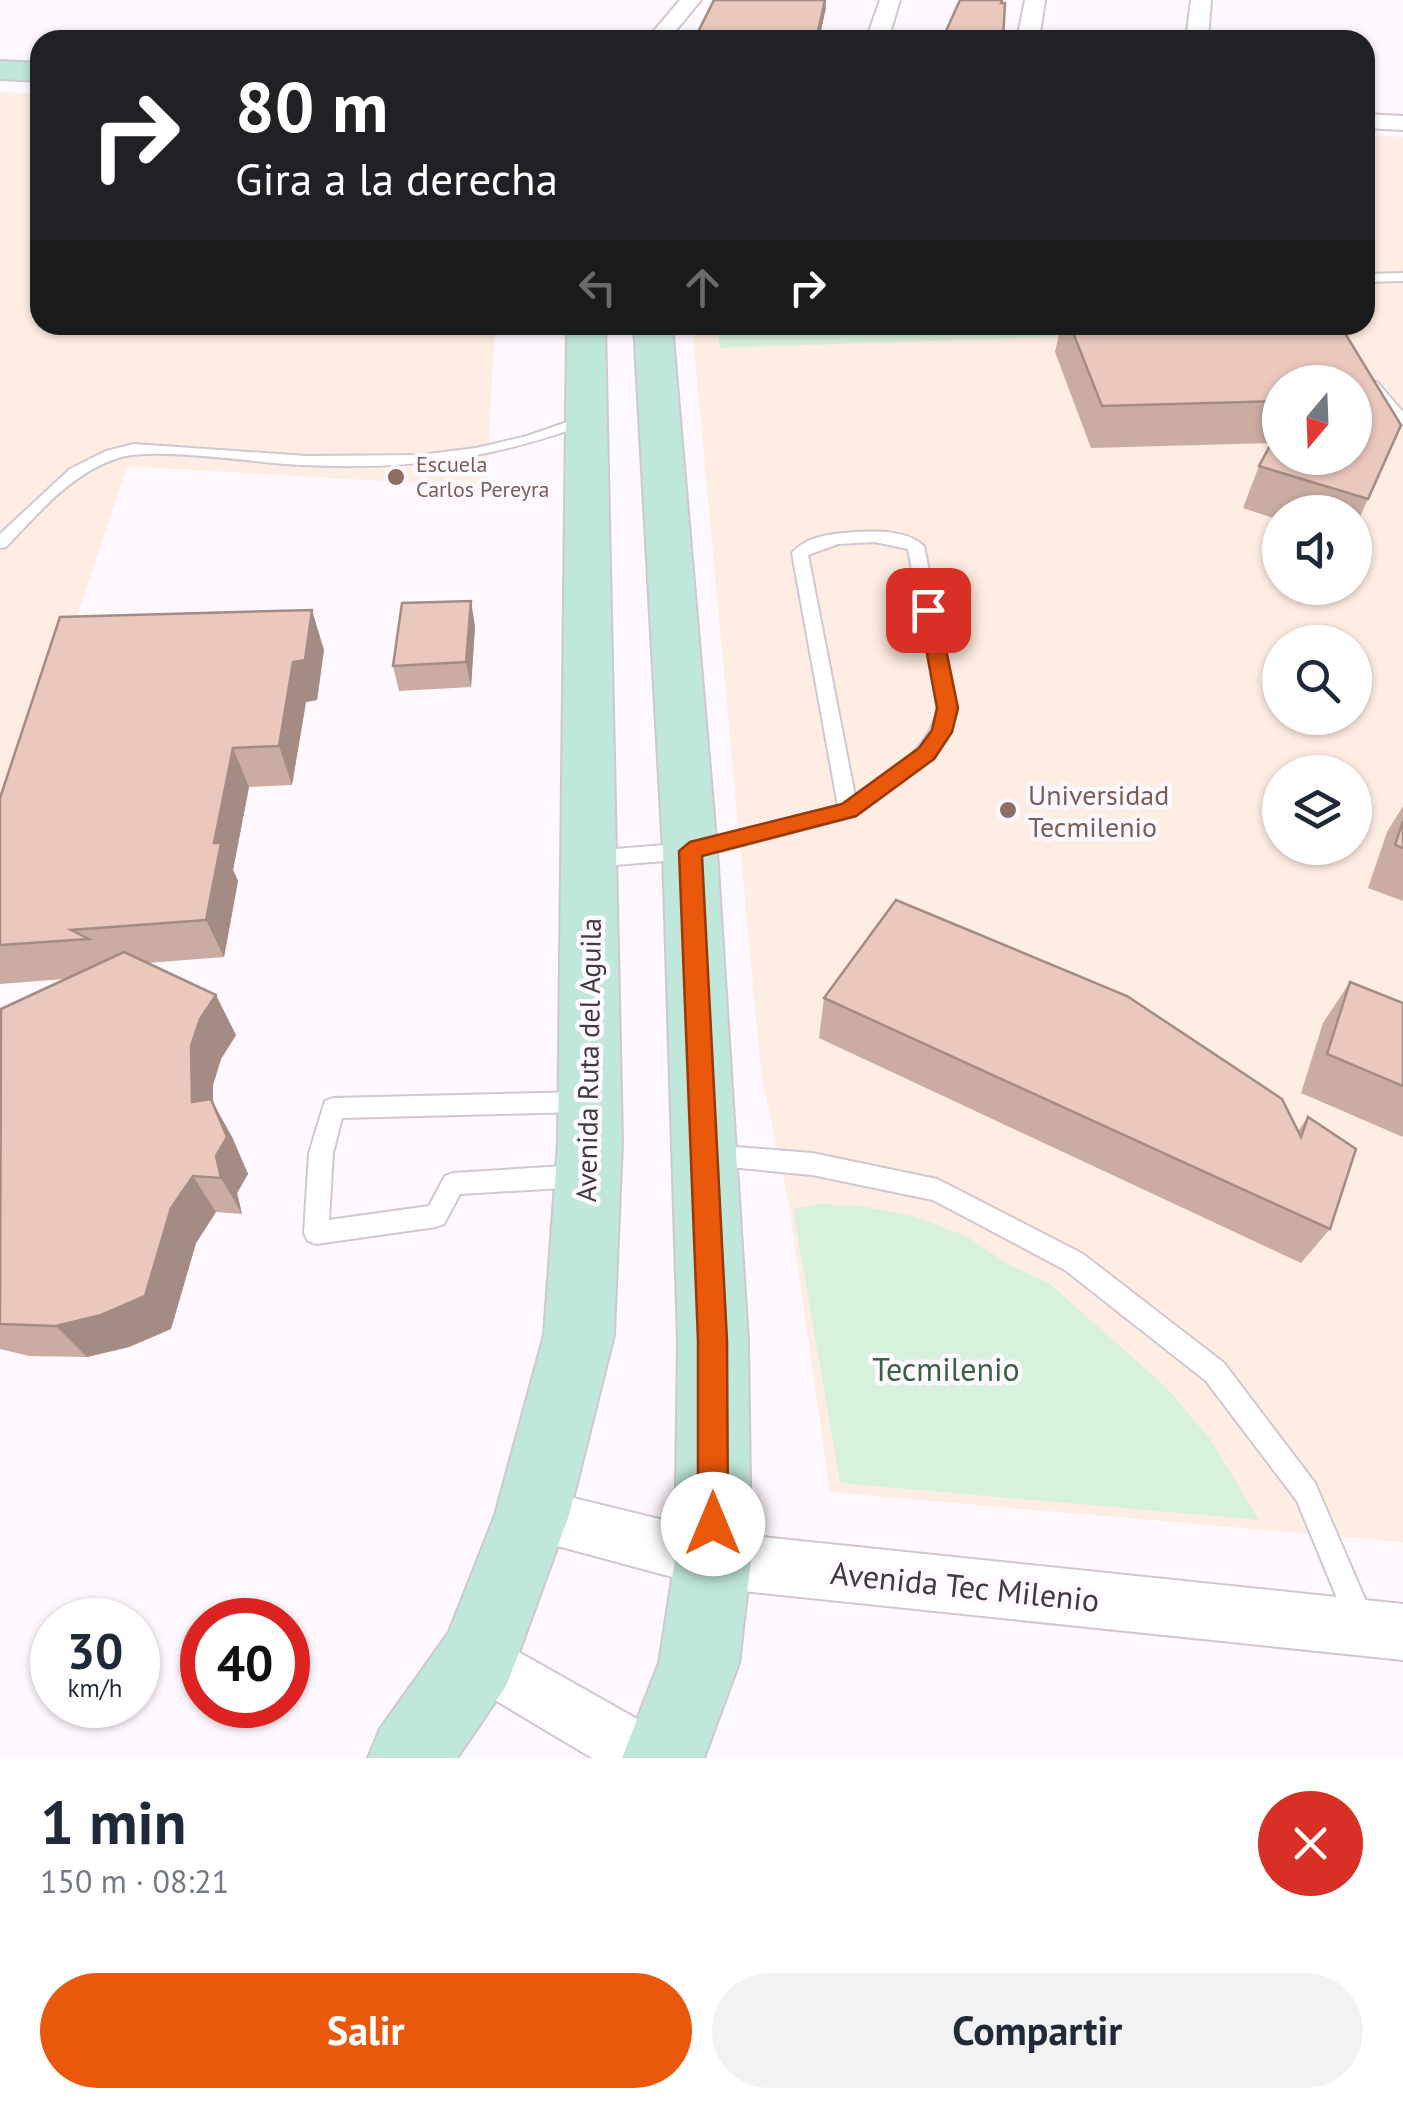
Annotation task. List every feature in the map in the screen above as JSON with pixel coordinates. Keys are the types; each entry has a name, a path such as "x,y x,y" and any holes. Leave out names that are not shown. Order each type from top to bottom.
{"street":[{"path":"666,30 691,0"},
{"path":"880,30 890,0"},
{"path":"1030,30 1035,0"},
{"path":"1198,30 1202,0"},
{"path":"0,50 30,51"},
{"path":"0,70 30,72"},
{"path":"1375,121 1403,122"},
{"name":"Avenida Ruta del Aguila","path":"410,1758 478,1658 532,1515 579,1335 590,1102 586,335"},
{"path":"655,335 690,851 713,1341 713,1560 699,1663 663,1758"},
{"name":"Avenida Tec Milenio","path":"532,1515 713,1560 1384,1630"},
{"path":"478,1658 648,1758"}],"lane":[{"path":"1375,278 1403,277"},
{"path":"1372,384 1403,421"},
{"path":"0,543 81,465 110,453 134,448 403,464 524,443 587,419"},
{"path":"590,859 690,851 848,810 926,753 942,732 948,708 916,546 898,537 817,540 800,554 848,810"},
{"path":"588,1176 453,1184 436,1216 316,1232 321,1153 333,1108 590,1102"},
{"path":"703,1154 812,1164 937,1190 1074,1262 1215,1372 1306,1492 1384,1630"}],"shaded area":[{"name":"Escuela Carlos Pereyra","path":"0,92 30,94 30,335 494,335 486,487 127,466 0,847"},
{"name":"Universidad Tecmilenio","path":"1375,136 1403,137 1403,1542 830,1492 789,1205 761,1072 693,335 1375,335"}],"green space":[{"path":"718,335 1105,335 720,348"},
{"name":"Tecmilenio","path":"818,1204 861,1206 912,1216 964,1235 1008,1264 1049,1283 1166,1387 1210,1439 1259,1520 840,1483 793,1209"}],"building":[{"path":"714,0 825,0 818,30 699,30"},
{"path":"960,0 1005,3 1004,30 946,30"},
{"path":"1074,335 1346,335 1364,365 1262,365 1262,402 1102,406"},
{"path":"1372,377 1401,425 1370,495 1355,495 1289,475 1372,475"},
{"path":"471,601 466,662 393,666 402,603"},
{"path":"312,610 305,660 293,662 279,746 233,748 214,843 221,843 206,920 71,930 89,939 0,945 0,798 60,617"},
{"path":"1403,821 1403,848 1395,845"},
{"path":"896,900 1127,996 1282,1099 1301,1137 1308,1117 1356,1149 1330,1229 824,998"},
{"path":"124,952 216,995 200,1019 191,1046 192,1102 211,1099 227,1137 216,1156 221,1178 193,1176 171,1208 145,1296 101,1315 56,1326 0,1324 1,1009"},
{"path":"1350,982 1403,1003 1403,1086 1327,1054"}],"place":[{"name":"Escuela Carlos Pereyra","path":"396,477"},
{"name":"Universidad Tecmilenio","path":"1008,810"}],"route":[{"path":"713,1524 713,1341 690,851 848,810 926,753 942,732 948,708 928,610"}]}
